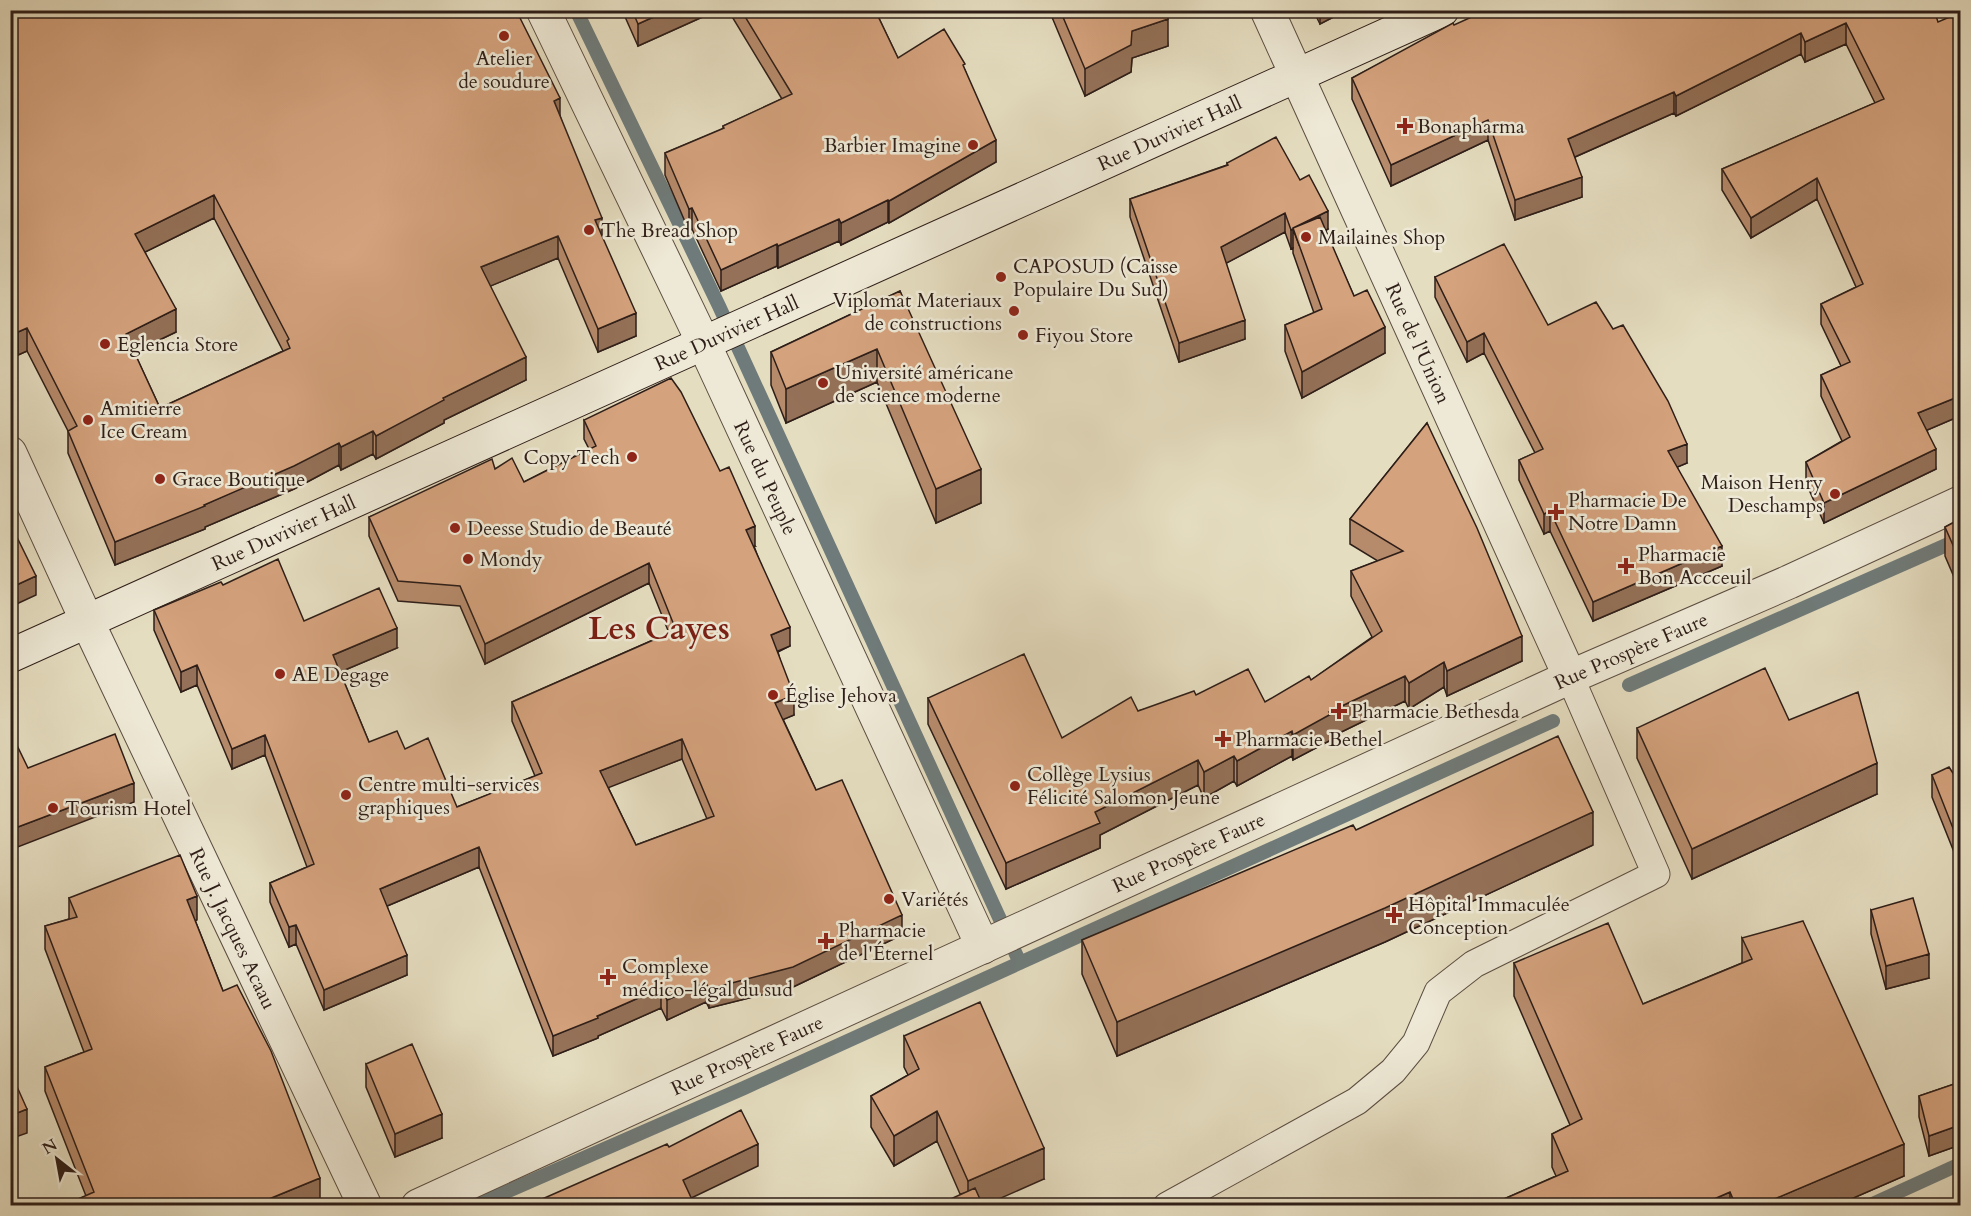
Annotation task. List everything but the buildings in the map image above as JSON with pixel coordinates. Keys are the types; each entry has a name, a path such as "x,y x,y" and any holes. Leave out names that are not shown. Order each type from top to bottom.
{"street":[{"name":"Rue du Peuple","path":"543,10 705,344 983,946"},
{"name":"Rue de l'Union","path":"1267,10 1570,677"},
{"name":"Rue Duvivier Hall","path":"10,656 1442,10"},
{"name":"Rue J. Jacques Acaau","path":"10,453 87,621 365,1206"},
{"name":"Rue Prospère Faure","path":"418,1206 1570,677 1789,582 1960,502"}],"lane":[{"path":"1167,1206 1357,1101 1393,1071 1416,1043 1438,992 1474,964 1656,874 1570,677"}],"waterway":[{"path":"576,10 719,306 1020,963"},
{"path":"1629,685 1960,539"},
{"path":"474,1206 744,1088 1553,721"},
{"path":"1868,1206 1960,1164"}],"place":[{"name":"Atelier de soudure","path":"504,36"},
{"name":"Bonapharma","path":"1405,126"},
{"name":"Barbier Imagine","path":"973,145"},
{"name":"The Bread Shop","path":"589,230"},
{"name":"Mailaines Shop","path":"1306,237"},
{"name":"CAPOSUD (Caisse Populaire Du Sud)","path":"1001,277"},
{"name":"Viplomat Materiaux de constructions","path":"1014,311"},
{"name":"Fiyou Store","path":"1023,335"},
{"name":"Eglencia Store","path":"105,344"},
{"name":"Université américane de science moderne","path":"823,383"},
{"name":"Amitierre Ice Cream","path":"88,420"},
{"name":"Copy Tech","path":"632,457"},
{"name":"Grace Boutique","path":"160,479"},
{"name":"Maison Henry Deschamps","path":"1835,494"},
{"name":"Pharmacie De Notre Damn","path":"1556,512"},
{"name":"Deesse Studio de Beauté","path":"455,528"},
{"name":"Mondy","path":"468,559"},
{"name":"Pharmacie Bon Accceuil","path":"1626,566"},
{"name":"AE Degage","path":"280,674"},
{"name":"Église Jehova","path":"773,695"},
{"name":"Pharmacie Bethesda","path":"1339,711"},
{"name":"Pharmacie Bethel","path":"1223,739"},
{"name":"Collège Lysius Félicité Salomon Jeune","path":"1015,786"},
{"name":"Centre multi-services graphiques","path":"346,795"},
{"name":"Tourism Hotel","path":"53,808"},
{"name":"Variétés","path":"889,899"},
{"name":"Hôpital Immaculée Conception","path":"1394,915"},
{"name":"Pharmacie de l'Éternel","path":"826,941"},
{"name":"Complexe médico-légal du sud","path":"608,977"}],"district":[{"name":"Les Cayes","path":"659,629"}]}
